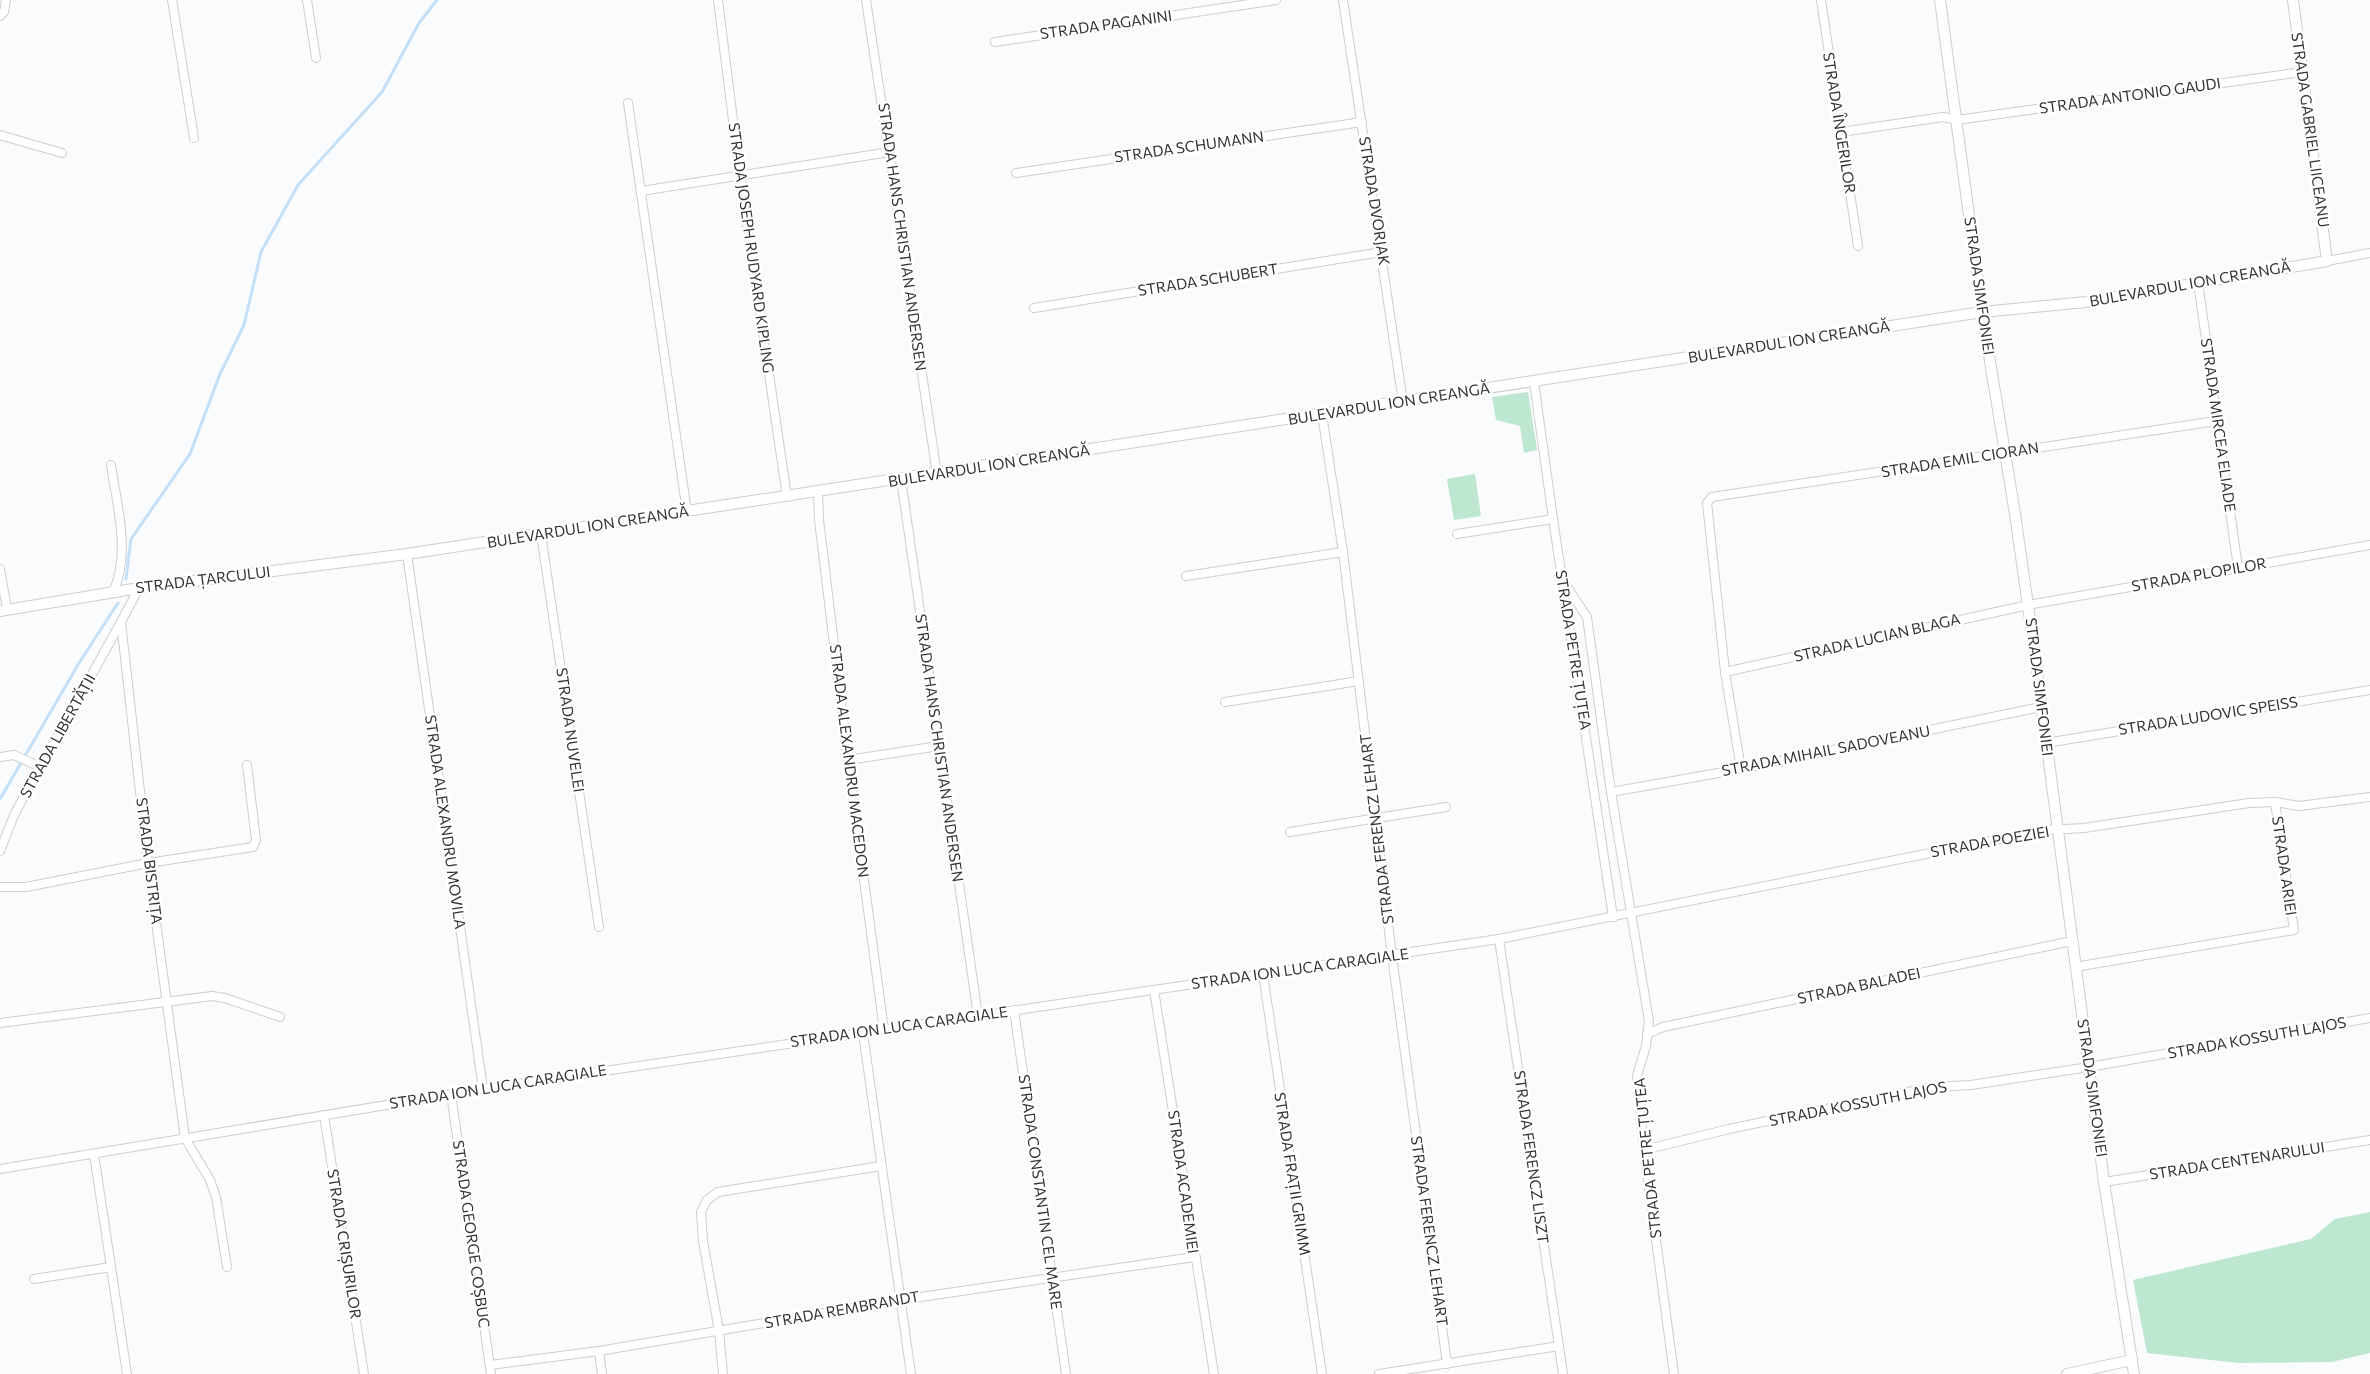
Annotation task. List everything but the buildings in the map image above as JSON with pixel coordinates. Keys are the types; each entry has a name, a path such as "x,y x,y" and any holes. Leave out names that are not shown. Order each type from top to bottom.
{"street":[{"path":"0,16 4,12 6,0"},
{"path":"172,0 194,138"},
{"path":"307,0 316,58"},
{"name":"STRADA JOSEPH RUDYARD KIPLING","path":"718,0 740,176 787,497"},
{"name":"STRADA HANS CHRISTIAN ANDERSEN","path":"866,0 937,474"},
{"name":"STRADA PAGANINI","path":"995,42 1276,0"},
{"name":"STRADA DVORJAK","path":"1343,0 1403,402"},
{"name":"STRADA ÎNGERILOR","path":"1821,0 1858,246"},
{"name":"STRADA SIMFONIEI","path":"1940,0 1982,312 2028,604 2104,1182 2134,1374"},
{"name":"STRADA GABRIEL LIICEANU","path":"2293,0 2327,261"},
{"name":"STRADA ANTONIO GAUDI","path":"1841,132 1943,117 1957,120 2302,72"},
{"path":"628,103 688,512"},
{"name":"STRADA SCHUMANN","path":"1016,172 1362,122"},
{"path":"0,135 62,153"},
{"path":"640,192 890,152"},
{"name":"STRADA SCHUBERT","path":"1034,308 1382,252"},
{"name":"BULEVARDUL ION CREANGĂ","path":"408,554 1982,312 2086,302 2370,253"},
{"name":"STRADA MIRCEA ELIADE","path":"2198,282 2238,568"},
{"name":"STRADA PETRE ȚUȚEA","path":"1534,382 1613,917"},
{"name":"STRADA FERENCZ LEHART","path":"1322,414 1343,552 1392,956 1447,1364"},
{"name":"STRADA EMIL CIORAN","path":"1725,672 1707,503 1712,497 2216,421"},
{"path":"111,466 122,549 120,578 113,592"},
{"name":"STRADA HANS CHRISTIAN ANDERSEN","path":"901,479 978,1016"},
{"name":"STRADA ALEXANDRU MACEDON","path":"818,492 819,520 848,760 884,1030"},
{"path":"1457,534 1553,520"},
{"name":"STRADA NUVELEI","path":"541,534 599,926"},
{"name":"STRADA PLOPILOR","path":"2028,604 2369,547"},
{"path":"1186,576 1343,552"},
{"name":"STRADA ȚARCULUI","path":"3,610 139,588 408,554"},
{"name":"STRADA ALEXANDRU MOVILA","path":"408,554 483,1089"},
{"path":"0,569 3,610"},
{"name":"STRADA PETRE ȚUȚEA","path":"1562,578 1587,617 1609,781 1649,1021 1648,1034 1637,1076 1644,1150 1674,1374"},
{"path":"121,622 139,588"},
{"name":"STRADA LUCIAN BLAGA","path":"1725,672 2028,604"},
{"name":"STRADA LIBERTĂȚII","path":"0,851 15,813 121,622"},
{"name":"STRADA BISTRIȚA","path":"121,622 148,863 185,1138"},
{"path":"1725,672 1741,769"},
{"path":"1225,702 1359,681"},
{"name":"STRADA LUDOVIC SPEISS","path":"2046,742 2370,690"},
{"name":"STRADA MIHAIL SADOVEANU","path":"1611,792 1741,769 2041,708"},
{"path":"848,760 939,746"},
{"path":"0,757 14,755 40,767"},
{"path":"0,887 26,887 148,863 253,847 256,840 247,765"},
{"path":"1593,783 1609,781"},
{"name":"STRADA POEZIEI","path":"1613,917 2046,830 2084,828 2249,803 2275,802 2299,806 2370,797"},
{"name":"STRADA ARIEI","path":"2075,967 2294,930 2275,802"},
{"path":"1290,832 1446,807"},
{"name":"STRADA ION LUCA CARAGIALE","path":"0,1168 483,1089 1392,956 1499,939 1613,917"},
{"name":"STRADA FERENCZ LISZT","path":"1499,939 1563,1374"},
{"name":"STRADA BALADEI","path":"1648,1034 1663,1027 2072,941"},
{"name":"STRADA FRAȚII GRIMM","path":"1263,974 1322,1374"},
{"name":"STRADA ACADEMIEI","path":"1154,990 1194,1257 1214,1374"},
{"path":"0,1023 212,996 225,998 280,1017"},
{"name":"STRADA CONSTANTIN CEL MARE","path":"1014,1010 1066,1374"},
{"name":"STRADA KOSSUTH LAJOS","path":"1644,1150 1729,1129 1932,1087 1971,1085 2089,1068 2370,1018"},
{"path":"863,1033 911,1374"},
{"name":"STRADA GEORGE COȘBUC","path":"451,1094 491,1374"},
{"name":"STRADA CRIȘURILOR","path":"324,1115 364,1374"},
{"path":"185,1138 210,1180 216,1196 227,1267"},
{"name":"STRADA CENTENARULUI","path":"2104,1182 2370,1140"},
{"path":"94,1154 127,1374"},
{"path":"723,1374 719,1331 702,1241 701,1212 707,1200 718,1192 882,1166"},
{"name":"STRADA REMBRANDT","path":"490,1365 599,1351 900,1300 1194,1257"},
{"path":"34,1279 111,1267"},
{"path":"1379,1374 1559,1346"},
{"path":"599,1351 602,1374"},
{"path":"2067,1374 2132,1360"}],"green space":[{"path":"1528,392 1537,450 1524,453 1520,426 1496,420 1492,397"},
{"path":"1475,474 1481,516 1454,520 1447,479"},
{"path":"2370,1212 2370,1353 2332,1362 2239,1363 2147,1353 2133,1280 2311,1239 2335,1219"}],"waterway":[{"path":"126,579 131,539 190,454 220,374 244,325 261,252 298,185 382,92 419,23 437,0"},
{"path":"0,799 79,663 118,603"}]}
